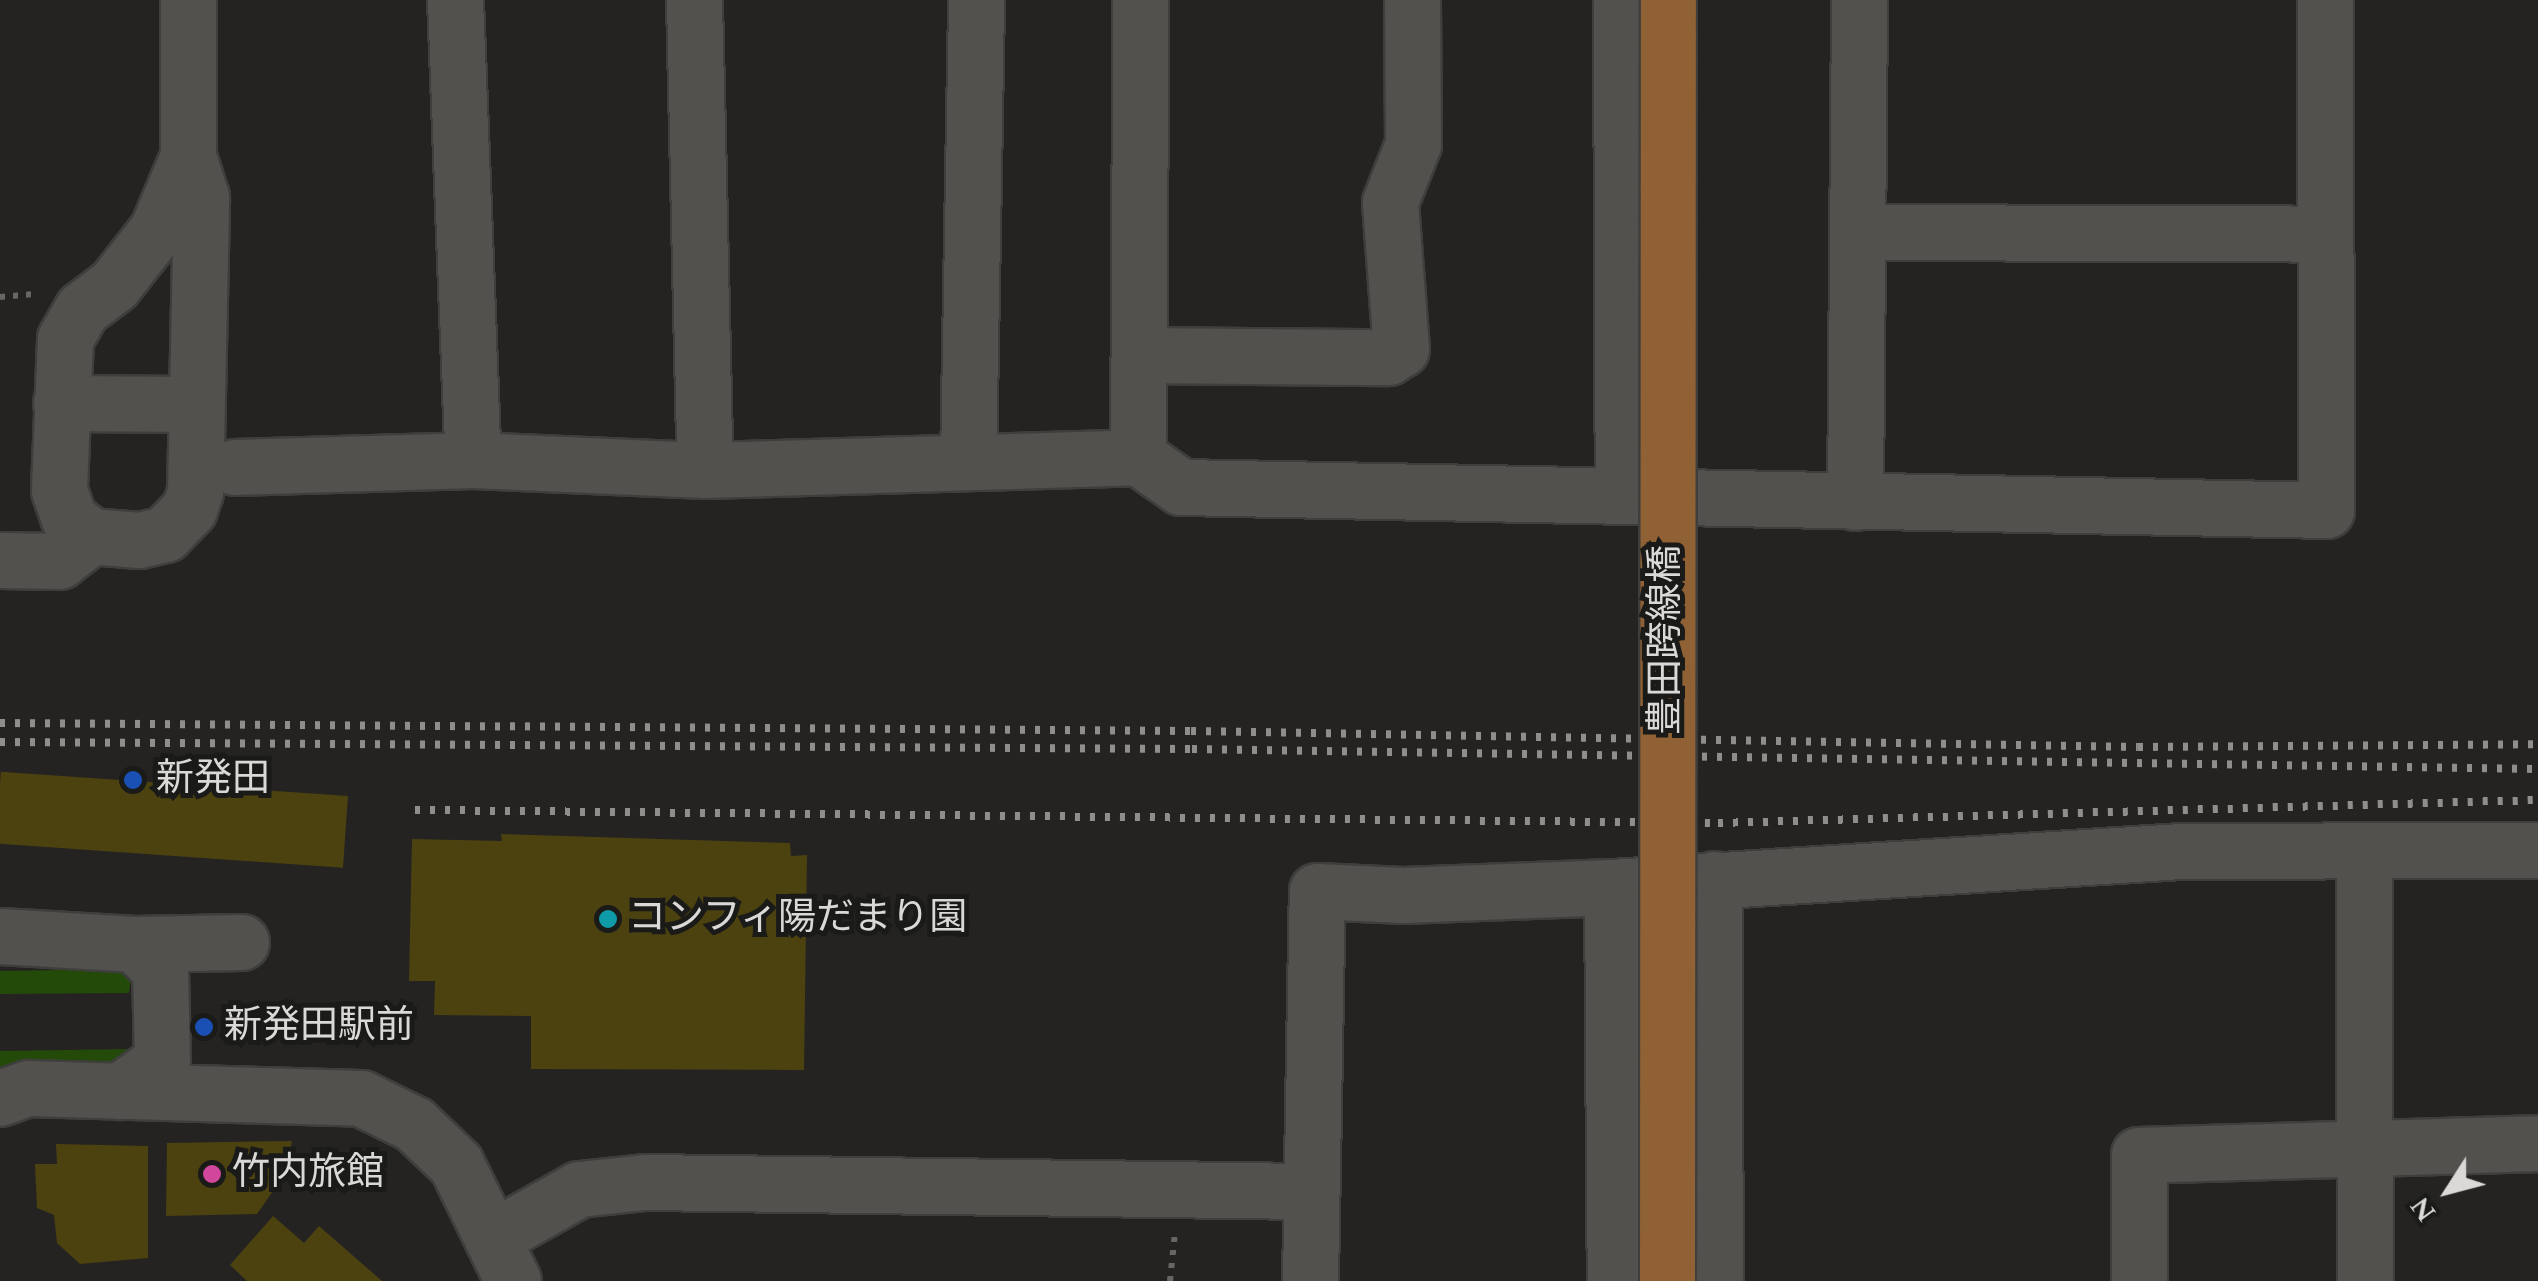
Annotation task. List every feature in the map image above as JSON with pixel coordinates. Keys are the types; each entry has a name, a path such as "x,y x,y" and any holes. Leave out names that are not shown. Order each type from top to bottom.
{"main road":[{"name":"豊田跨線橋","path":"1667,1281 1668,0"}],"street":[{"path":"0,544 42,542 81,529 151,539 189,509 202,197 188,156 188,0"},
{"path":"456,0 473,460"},
{"path":"694,0 706,470"},
{"path":"968,462 976,0"},
{"path":"1138,456 1140,0"},
{"path":"1139,355 1388,356 1401,349 1390,202 1414,144 1412,0"},
{"path":"1621,0 1623,493"},
{"path":"1855,502 1860,232 1858,0"},
{"path":"234,467 473,460 706,470 1138,456 1181,487 2326,510 2326,0"},
{"path":"81,529 59,490 62,354 72,323 114,285 157,230 188,156"},
{"path":"1860,232 2323,234"},
{"path":"114,285 154,288 178,312 194,343"},
{"path":"61,403 194,404"},
{"path":"0,560 59,561 81,529"},
{"path":"1310,1281 1317,891 1403,895 1612,887 2181,850 2538,850"},
{"path":"2364,850 2366,1281"},
{"path":"1714,879 1715,1281"},
{"path":"1612,887 1615,1281"},
{"path":"0,936 135,944 241,942"},
{"path":"120,1090 162,1061 160,970 135,944"},
{"path":"0,1098 28,1088 282,1086 361,1098 414,1124 456,1164 503,1260 579,1189 645,1182 1309,1191"},
{"path":"2139,1281 2139,1156 2538,1142"}],"path":[{"path":"0,297 33,298 47,285"}],"green space":[{"path":"119,969 131,979 129,993 0,994 0,971"},
{"path":"130,1049 131,1059 115,1070 0,1068 0,1051"}],"building":[{"path":"1,772 348,796 343,868 0,844"},
{"name":"コンフィ陽だまり園","path":"501,834 790,843 791,856 807,855 804,1070 531,1069 531,1016 434,1015 435,981 409,981 412,839 502,841"},
{"path":"292,1141 287,1171 257,1214 166,1216 167,1143"},
{"path":"56,1144 148,1146 148,1258 80,1264 57,1243 54,1215 37,1208 35,1164 57,1164"},
{"path":"273,1216 304,1243 319,1226 382,1281 247,1281 230,1265"}],"railway":[{"path":"0,723 1191,731 2138,747 2538,744"},
{"path":"0,742 1192,749 2538,769"},
{"path":"415,810 1718,823 2538,800"}],"place":[{"name":"新発田","path":"133,780"},
{"name":"コンフィ陽だまり園","path":"608,919"},
{"name":"新発田駅前","path":"204,1027"},
{"name":"竹内旅館","path":"212,1174"}]}
